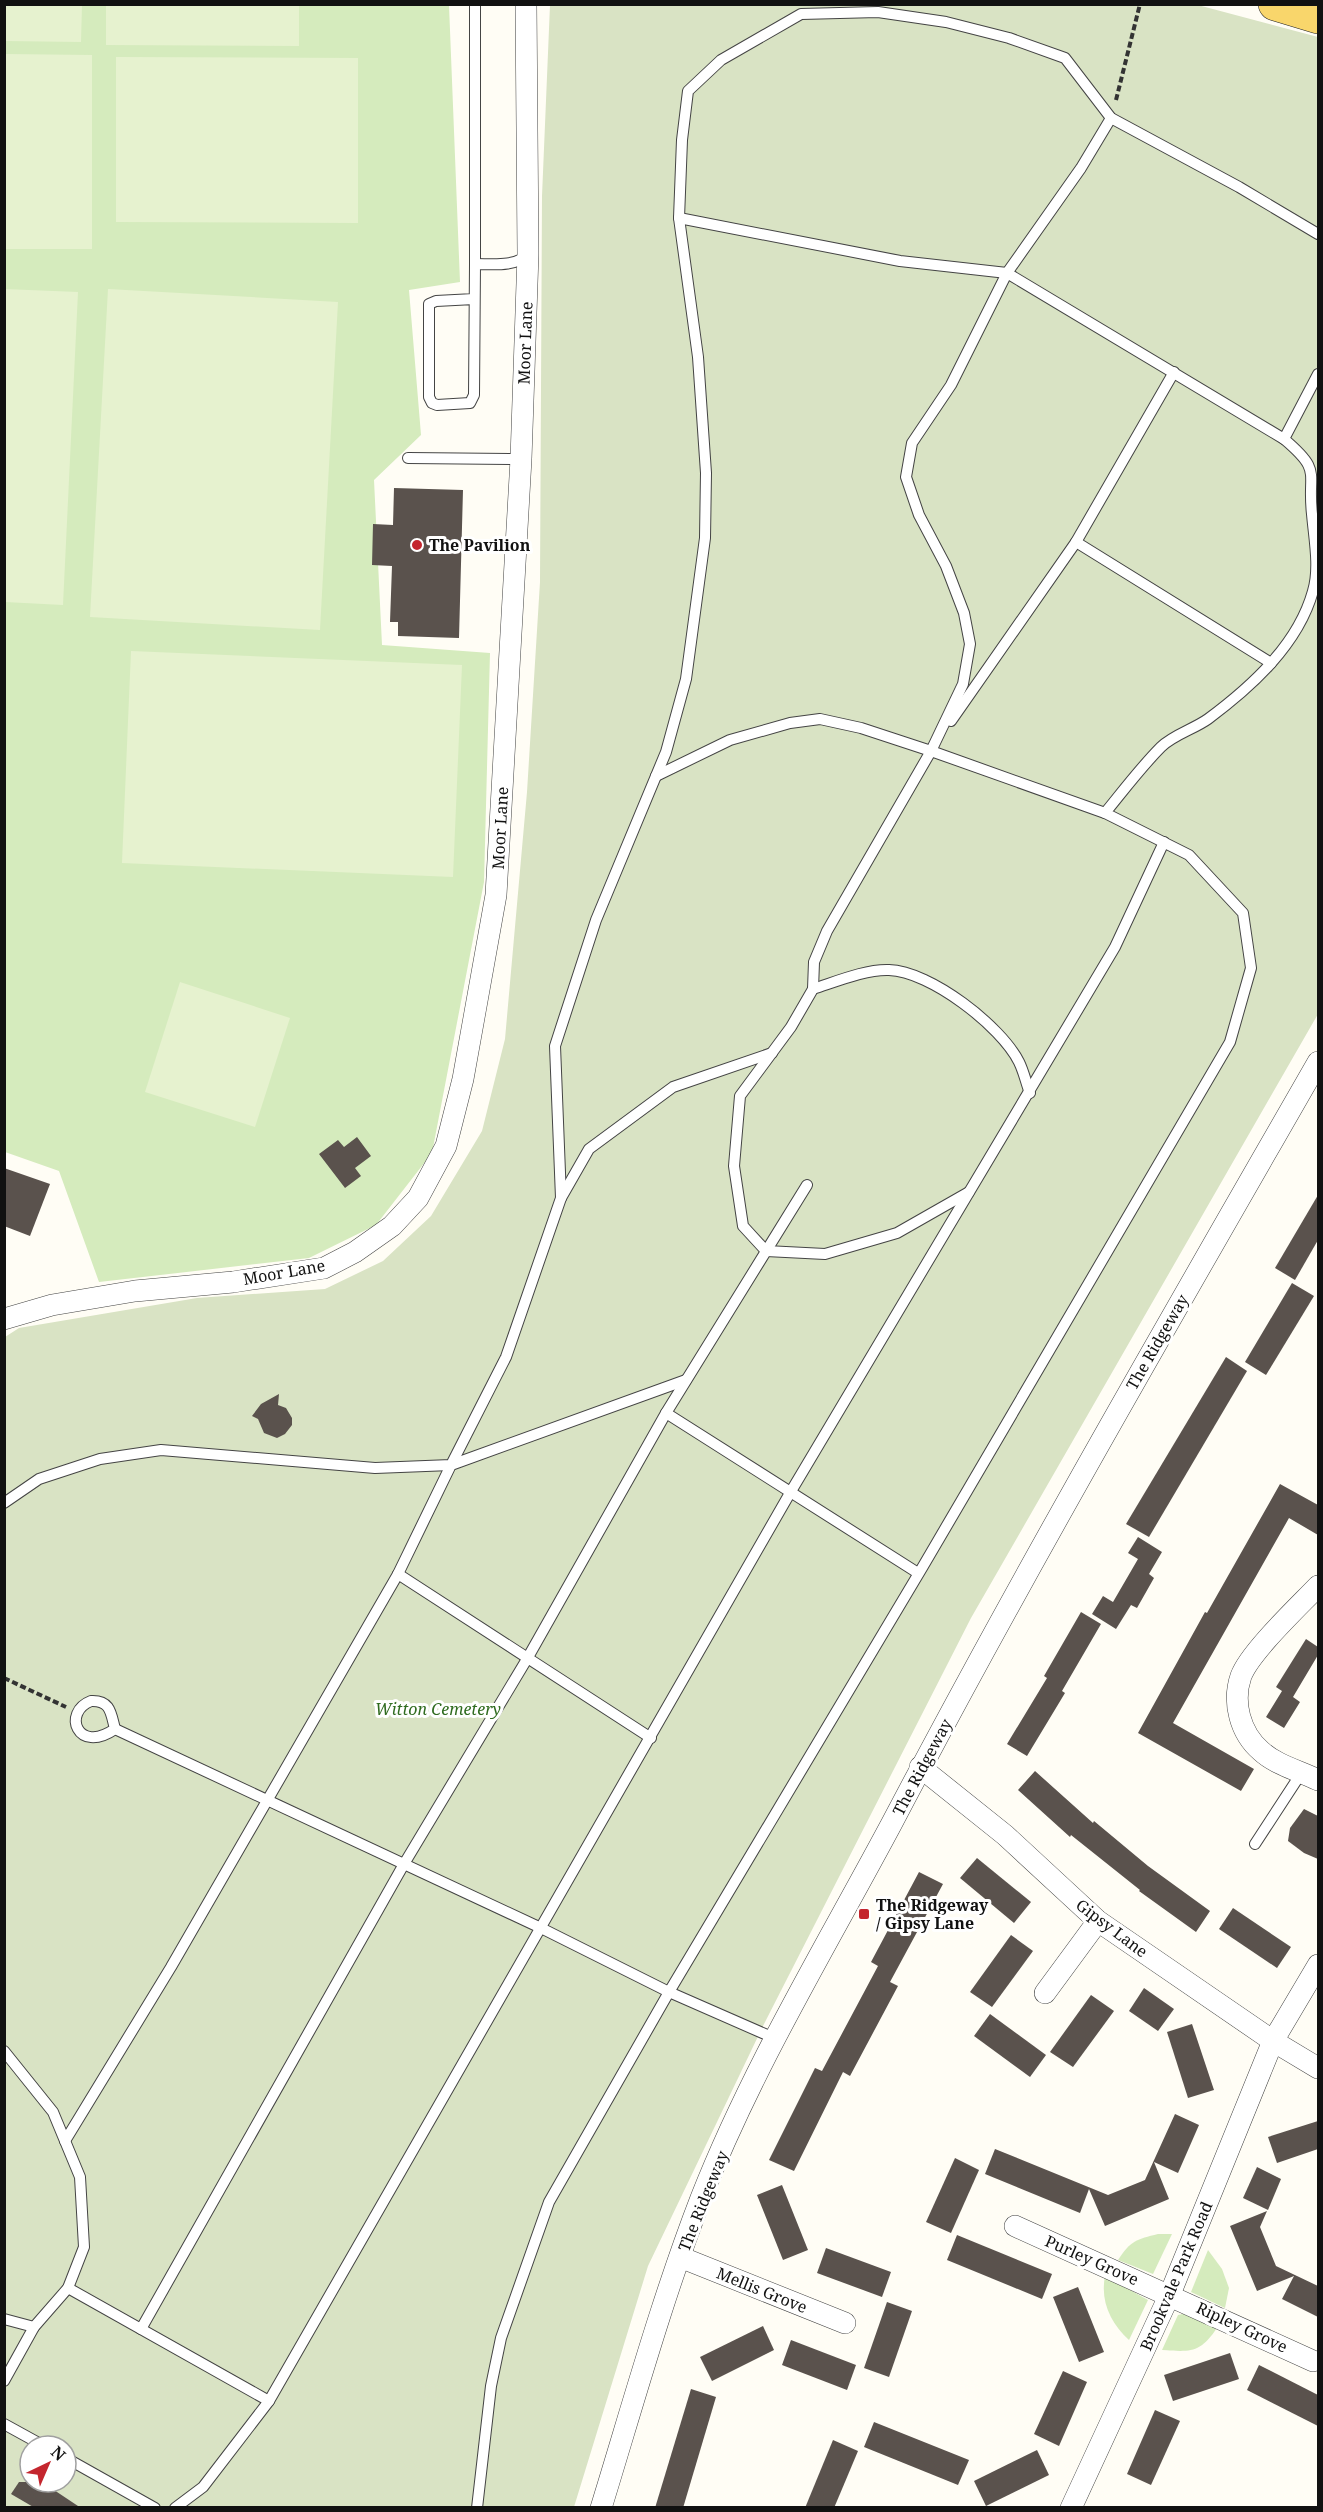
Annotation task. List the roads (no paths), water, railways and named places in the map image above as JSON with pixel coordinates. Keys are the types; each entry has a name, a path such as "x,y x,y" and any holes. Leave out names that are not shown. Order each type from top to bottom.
{"main road":[{"path":"1275,4 1318,17"}],"street":[{"name":"Moor Lane","path":"4,1319 52,1305 135,1291 233,1282 324,1268 355,1252 392,1226 418,1197 446,1146 463,1079 496,895 521,459 528,254 526,4"},
{"name":"The Ridgeway","path":"601,2508 680,2257 703,2194 774,2038 1125,1398 1318,1062"},
{"path":"1310,1776 1260,1751 1243,1726 1237,1707 1241,1676 1250,1659 1318,1586"},
{"name":"Gipsy Lane","path":"921,1767 1005,1835 1098,1921 1273,2041 1318,2068"},
{"path":"1044,1993 1098,1921"},
{"name":"Brookvale Park Road","path":"1071,2508 1170,2294 1273,2041 1318,1965"},
{"name":"Purley Grove","path":"1015,2226 1170,2294"},
{"name":"Mellis Grove","path":"680,2257 845,2323"},
{"name":"Ripley Grove","path":"1170,2294 1313,2361"}],"lane":[{"path":"474,299 436,301 429,304 429,397 432,403 449,405 470,403 474,395 476,4"},
{"path":"561,1198 555,1046 596,920 666,752 686,679 705,538 706,473 698,357 679,218 682,140 688,91 721,60 801,14 878,12 946,22 1008,38 1065,58 1111,118 1239,187 1318,234"},
{"path":"969,1192 897,1233 825,1254 766,1251 743,1226 734,1167 740,1096 772,1053 813,989 814,962 827,931 931,751 963,684 970,644 964,613 946,566 919,515 906,477 912,443 951,385 1007,273 1081,168 1111,118"},
{"path":"679,218 900,261 1007,273 1284,439 1309,461 1313,474 1311,506 1315,555 1313,590 1288,645 1236,698 1201,724 1162,745 1105,813"},
{"path":"475,264 520,262 528,254"},
{"path":"931,751 1076,542 1174,372"},
{"path":"1284,439 1318,374"},
{"path":"408,458 521,459"},
{"path":"1076,542 1270,663"},
{"path":"477,2508 491,2386 501,2338 549,2202 669,1992 1230,1042 1251,968 1243,913 1189,855 1105,813 861,728 820,719 790,723 730,740 656,776"},
{"path":"175,2508 203,2487 269,2401 790,1493 1115,947 1164,842"},
{"path":"813,989 849,977 889,970 923,978 994,1029 1019,1062 1030,1093"},
{"path":"65,2141 171,1967 398,1574 506,1357 561,1198 589,1149 673,1087 772,1053"},
{"path":"141,2329 405,1864 527,1659 666,1413 807,1185"},
{"path":"4,1503 39,1479 100,1459 161,1450 375,1468 451,1465 686,1380"},
{"path":"666,1413 918,1573"},
{"path":"398,1574 651,1738"},
{"path":"103,1702 112,1711 115,1729 102,1738 84,1736 77,1725 77,1713 85,1703 103,1702"},
{"path":"115,1729 541,1928 669,1992 774,2038"},
{"path":"1255,1844 1310,1776"},
{"path":"4,2051 53,2112 80,2177 84,2247 68,2288 34,2327 4,2381"},
{"path":"68,2288 269,2401"},
{"path":"4,2319 34,2327"},
{"path":"4,2424 23,2434"},
{"path":"78,2465 155,2508"}],"place":[{"name":"The Pavilion","path":"417,545"},
{"name":"The Ridgeway / Gipsy Lane","path":"864,1914"}],"park label":[{"name":"Witton Cemetery","path":"438,1709"}]}
